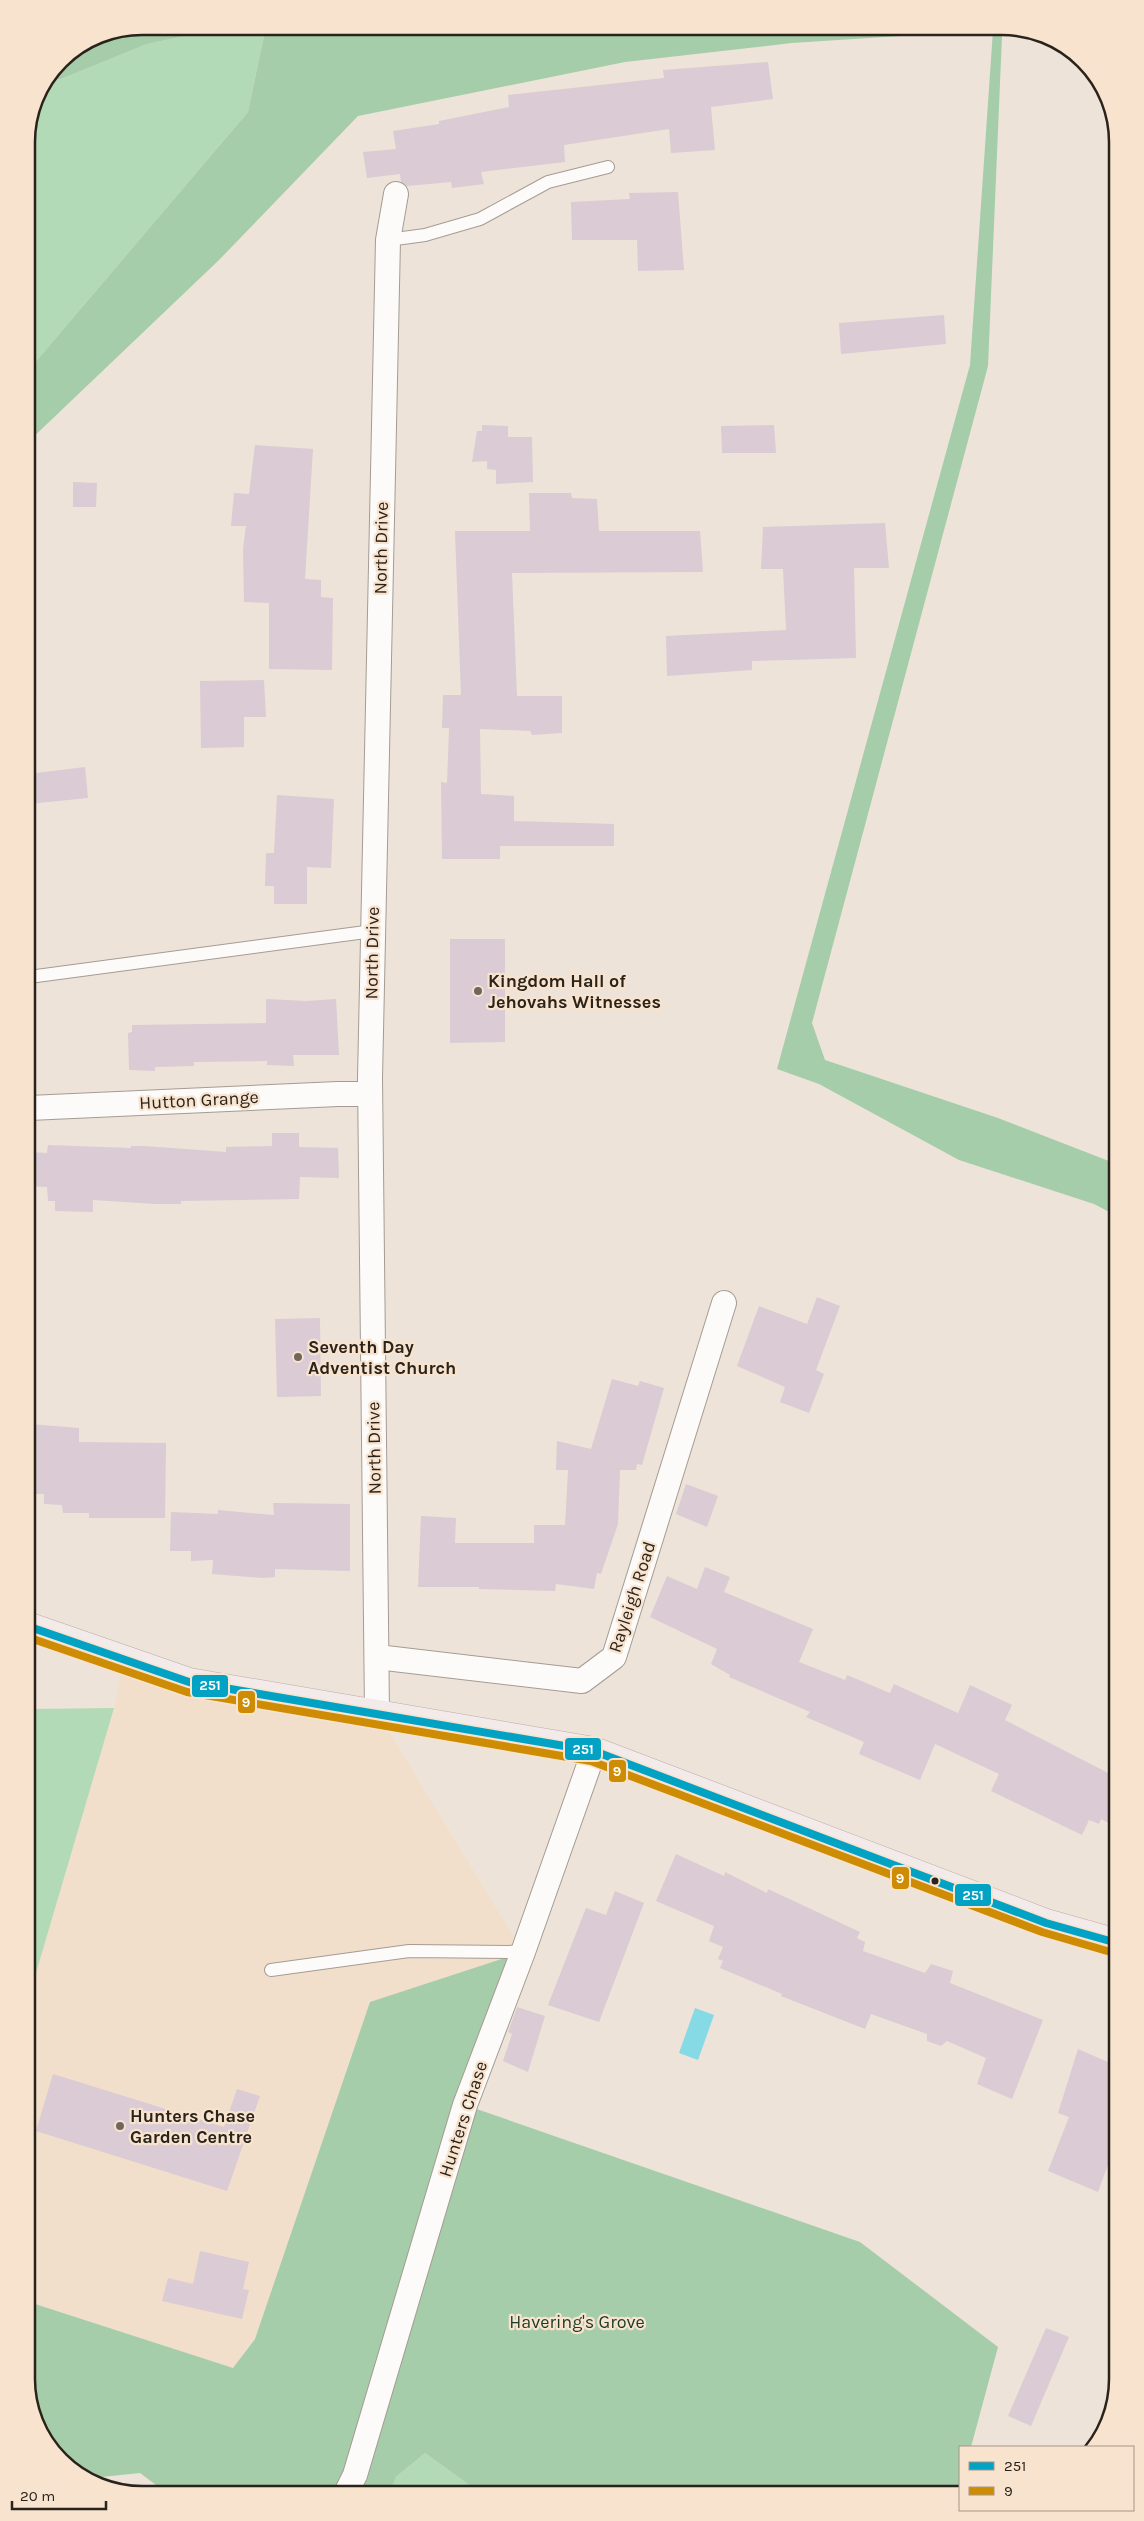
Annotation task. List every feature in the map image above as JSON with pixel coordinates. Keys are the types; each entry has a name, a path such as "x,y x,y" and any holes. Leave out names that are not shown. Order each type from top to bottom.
{"main road":[{"path":"35,1629 189,1682 376,1712 594,1751 1046,1923 1109,1941"}],"street":[{"name":"North Drive","path":"376,1712 377,1657 370,1094 388,240 396,194"},
{"name":"Hutton Grange","path":"35,1108 370,1094"},
{"name":"Rayleigh Road","path":"377,1657 582,1681 614,1657 724,1303"},
{"name":"Hunters Chase","path":"350,2486 355,2475 465,2105 523,1952 594,1751"}],"lane":[{"path":"388,240 425,235 480,219 548,182 608,167"},
{"path":"35,976 373,931"},
{"path":"271,1970 409,1951 523,1952"}],"shaded area":[{"path":"124,1659 377,1712 523,1952 233,2368 35,2304 35,1976 114,1708"}],"green space":[{"path":"135,35 190,35 147,44 61,79 55,79 77,57 89,49 108,41"},
{"path":"190,35 264,35 248,112 35,363 35,135 41,108 55,79 61,79 147,44"},
{"path":"264,35 916,35 792,43 625,62 358,116 219,260 35,435 35,363 248,112"},
{"path":"993,35 1002,35 988,366 812,1023 825,1060 998,1118 1109,1161 1109,1212 1094,1204 959,1160 819,1084 777,1069 970,365"},
{"path":"114,1708 35,1976 35,1709"},
{"name":"Havering's Grove","path":"523,1952 468,2106 860,2242 998,2347 971,2446 959,2446 959,2486 471,2486 425,2453 396,2477 393,2486 157,2486 140,2473 100,2477 89,2472 66,2455 46,2426 37,2400 35,2386 35,2304 233,2368 255,2339 370,2002"},
{"path":"425,2453 471,2486 393,2486 396,2477"}],"water":[{"path":"695,2008 714,2015 698,2060 679,2053"}],"building":[{"path":"768,62 773,99 711,107 715,150 671,153 669,129 564,145 565,162 481,172 484,184 452,188 451,182 407,186 401,182 400,174 367,178 363,152 396,149 393,131 439,124 439,121 509,107 508,95 664,78 663,70"},
{"path":"678,192 684,270 638,271 637,240 572,240 571,202 630,199 629,193"},
{"path":"944,315 946,344 841,354 839,323"},
{"path":"482,425 508,426 508,437 532,437 533,482 496,484 496,470 487,469 487,461 472,462 477,431 482,431"},
{"path":"774,425 776,453 722,453 721,426"},
{"path":"255,445 313,449 305,579 321,580 321,597 333,598 332,670 269,669 269,603 244,602 243,549 246,526 231,526 234,493 249,494"},
{"path":"73,482 97,483 96,507 73,507"},
{"path":"529,493 571,493 572,498 597,499 599,531 700,531 703,572 512,573 517,696 562,696 562,733 532,735 530,731 480,729 481,794 514,796 514,821 614,824 614,846 500,846 500,859 442,859 441,782 447,783 449,728 442,728 443,695 461,695 455,531 530,531"},
{"path":"885,523 889,568 854,568 856,658 752,661 752,670 667,676 666,636 786,630 783,569 761,569 763,527"},
{"path":"264,680 266,717 244,717 244,747 201,748 200,681"},
{"path":"85,767 88,798 35,803 35,773"},
{"path":"277,795 334,799 331,868 307,867 307,904 274,904 274,886 265,886 266,853 274,853"},
{"name":"Kingdom Hall of Jehovahs Witnesses","path":"450,939 505,939 505,1042 450,1043"},
{"path":"266,999 306,1001 336,999 339,1055 293,1055 294,1066 267,1065 267,1061 194,1062 194,1066 155,1067 155,1071 129,1070 128,1033 132,1032 132,1025 266,1023"},
{"path":"272,1133 299,1133 299,1147 338,1148 339,1178 300,1177 299,1199 181,1201 181,1204 93,1200 93,1212 55,1211 55,1201 48,1201 47,1187 35,1186 35,1152 47,1153 48,1145 131,1148 131,1146 144,1146 226,1152 226,1147 272,1146"},
{"path":"817,1297 840,1306 816,1370 824,1374 809,1413 780,1402 785,1387 737,1366 759,1306 807,1324"},
{"name":"Seventh Day Adventist Church","path":"320,1318 321,1396 277,1397 275,1319"},
{"path":"612,1379 638,1386 640,1381 664,1388 642,1465 637,1464 636,1470 620,1470 618,1524 601,1574 597,1573 594,1589 556,1584 555,1591 479,1589 479,1587 418,1587 421,1516 456,1518 455,1543 534,1543 534,1525 565,1525 568,1470 556,1470 557,1441 591,1449"},
{"path":"35,1424 79,1428 79,1442 166,1443 165,1518 89,1518 89,1513 63,1513 62,1505 44,1504 44,1494 35,1494"},
{"path":"686,1484 718,1496 707,1527 676,1514"},
{"path":"273,1503 350,1504 350,1571 275,1569 275,1577 263,1578 212,1574 213,1560 191,1561 191,1551 170,1551 171,1512 218,1514 218,1510 274,1515"},
{"path":"705,1567 730,1577 724,1592 813,1629 799,1662 845,1680 847,1675 890,1693 894,1684 958,1713 970,1685 1012,1705 1005,1720 1109,1773 1109,1823 1101,1819 1099,1824 1089,1820 1082,1835 991,1791 999,1774 935,1744 920,1780 859,1754 864,1742 806,1717 810,1712 729,1677 730,1675 711,1664 717,1649 650,1617 667,1576 697,1589"},
{"path":"676,1854 724,1876 725,1872 767,1893 768,1889 860,1932 857,1938 865,1942 863,1951 925,1973 931,1964 953,1971 950,1983 1043,2020 1012,2099 977,2084 986,2058 947,2041 941,2046 927,2041 927,2034 871,2014 865,2029 781,1996 782,1994 720,1968 723,1961 718,1959 723,1947 709,1941 714,1926 656,1901"},
{"path":"615,1891 644,1903 599,2022 548,2005 586,1908 606,1915"},
{"path":"517,2007 545,2016 528,2072 503,2061 512,2034 508,2032"},
{"path":"1078,2049 1109,2063 1109,2162 1098,2192 1048,2171 1069,2117 1058,2113"},
{"name":"Hunters Chase Garden Centre","path":"53,2074 224,2127 237,2089 260,2096 227,2191 36,2131"},
{"path":"200,2251 249,2262 243,2289 249,2290 242,2319 162,2301 168,2278 193,2284"},
{"path":"1046,2328 1069,2337 1031,2426 1008,2416"}],"transit line":[{"name":"251","path":"35,1629 189,1682 594,1751 1046,1923 1109,1941"},
{"name":"9","path":"35,1640 187,1692 591,1761 1042,1932 1109,1952"}],"place":[{"name":"Kingdom Hall of Jehovahs Witnesses","path":"478,991"},
{"name":"Seventh Day Adventist Church","path":"298,1357"},
{"name":"Hunters Chase Garden Centre","path":"120,2126"}]}
